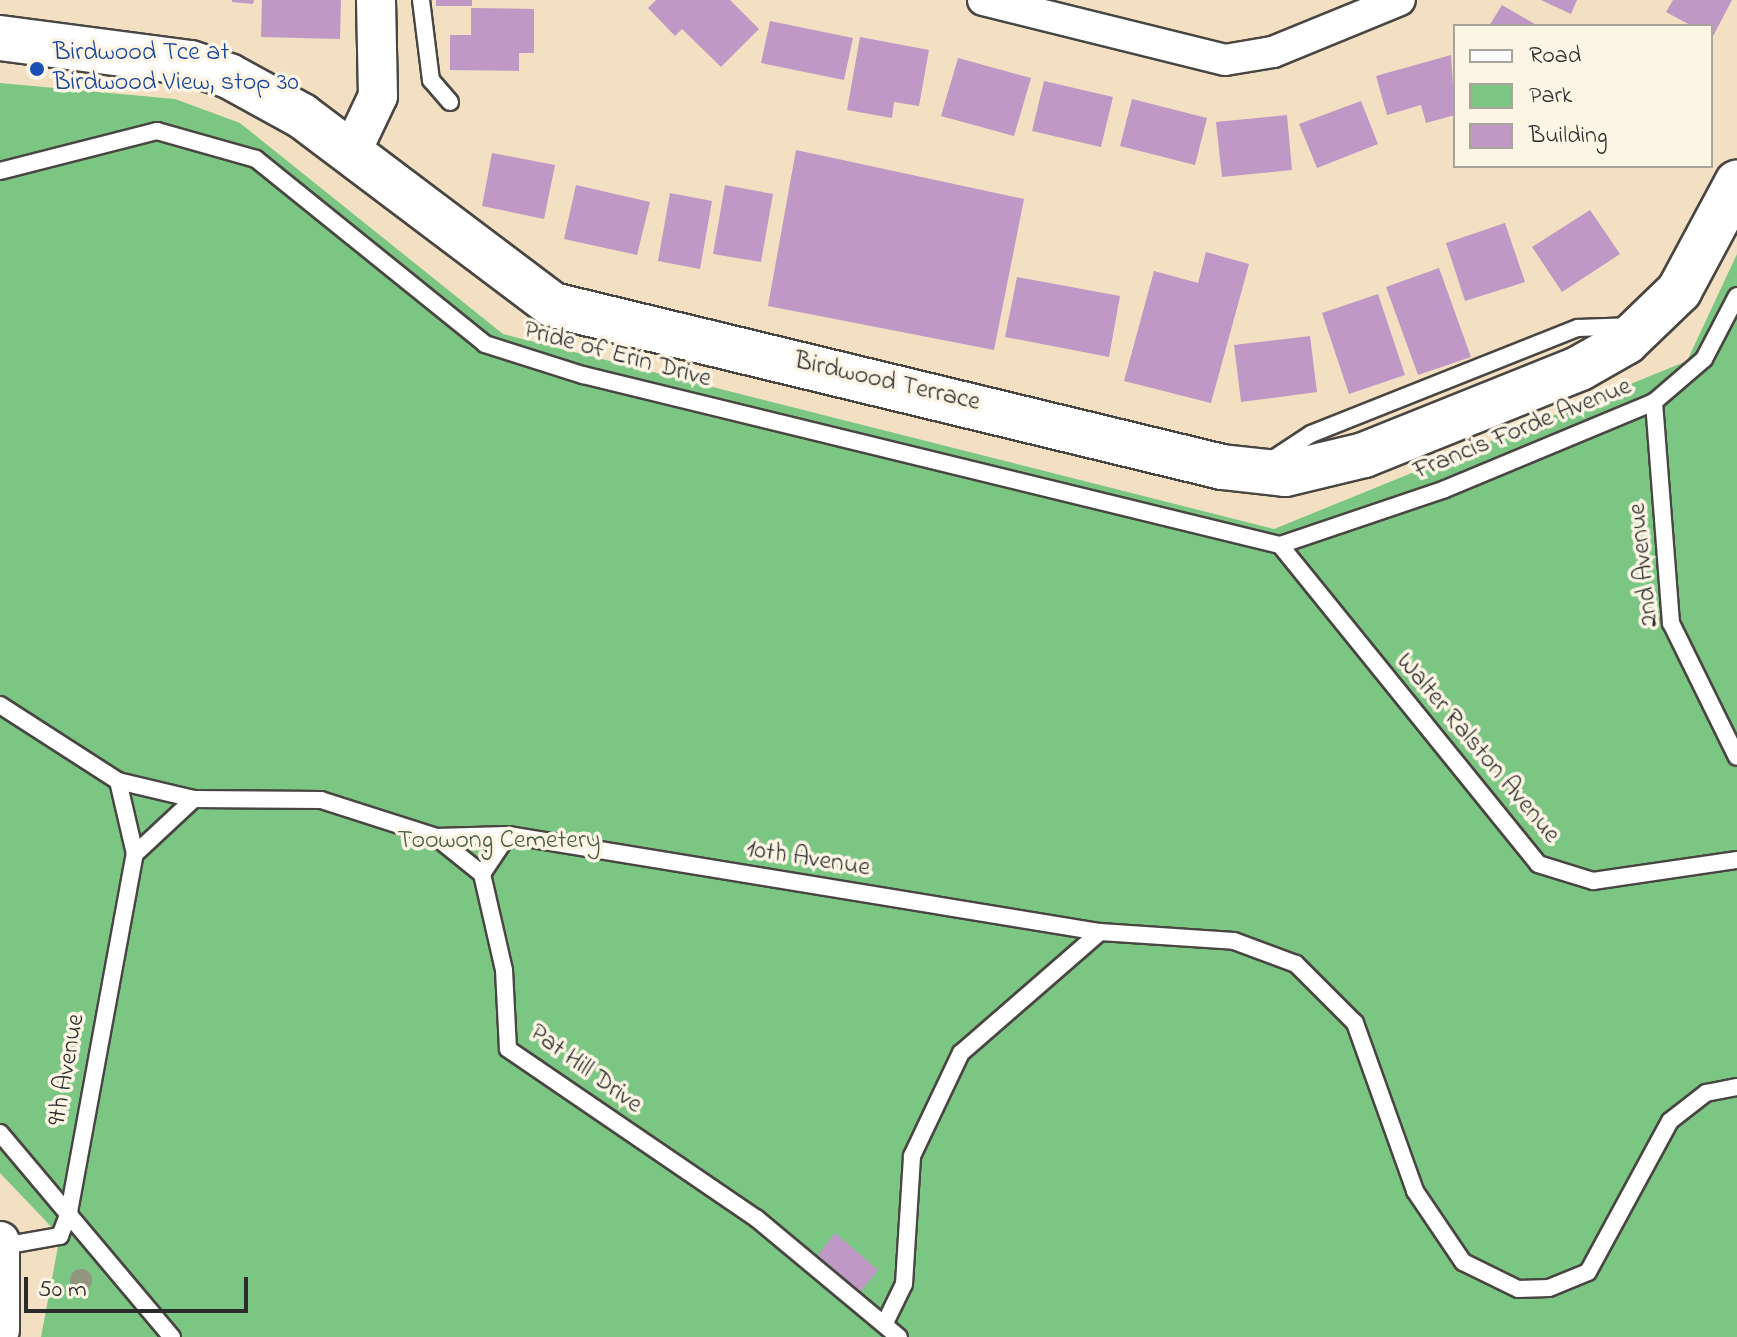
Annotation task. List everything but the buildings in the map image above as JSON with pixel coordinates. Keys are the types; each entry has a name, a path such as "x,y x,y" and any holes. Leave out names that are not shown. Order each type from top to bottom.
{"main road":[{"name":"Birdwood Terrace","path":"0,38 190,63 229,76 351,153 553,305 1257,471 1285,474 1364,455 1580,368 1647,327 1679,291 1737,183"}],"street":[{"path":"351,153 378,96 376,0"},
{"path":"983,0 1225,60 1273,52 1400,0"},
{"path":"0,1330 1,1243"}],"lane":[{"path":"421,0 431,80 450,102"},
{"name":"Pride of Erin Drive","path":"0,171 157,131 256,159 485,344 613,383 1280,545"},
{"name":"Francis Forde Avenue","path":"1280,545 1445,489 1654,402 1704,359 1737,296"},
{"name":"2nd Avenue","path":"1654,402 1671,623 1737,757"},
{"name":"Walter Ralston Avenue","path":"1280,545 1538,864 1593,881 1737,860"},
{"path":"0,705 118,781 194,799 321,800 436,837 482,874 508,835"},
{"path":"118,781 135,854 194,799"},
{"name":"10th Avenue","path":"436,837 508,835 1100,932 1234,941 1296,964 1355,1023 1415,1191 1463,1262 1518,1289 1549,1288 1588,1272 1670,1121 1706,1093 1737,1087"},
{"name":"9th Avenue","path":"69,1212 135,854"},
{"name":"Pat Hill Drive","path":"482,874 504,970 508,1049 756,1218 885,1323"},
{"path":"899,1337 885,1323 904,1284 912,1156 961,1053 1100,932"},
{"path":"0,1133 172,1337"},
{"path":"1,1243 60,1236 69,1212"}],"green space":[{"name":"Toowong Cemetery","path":"0,83 175,99 240,123 503,334 1274,529 1687,361 1737,254 1737,1337 41,1337 60,1236 0,1173"}],"place":[{"name":"Birdwood Tce at Birdwood View, stop 30","path":"37,69"}]}
